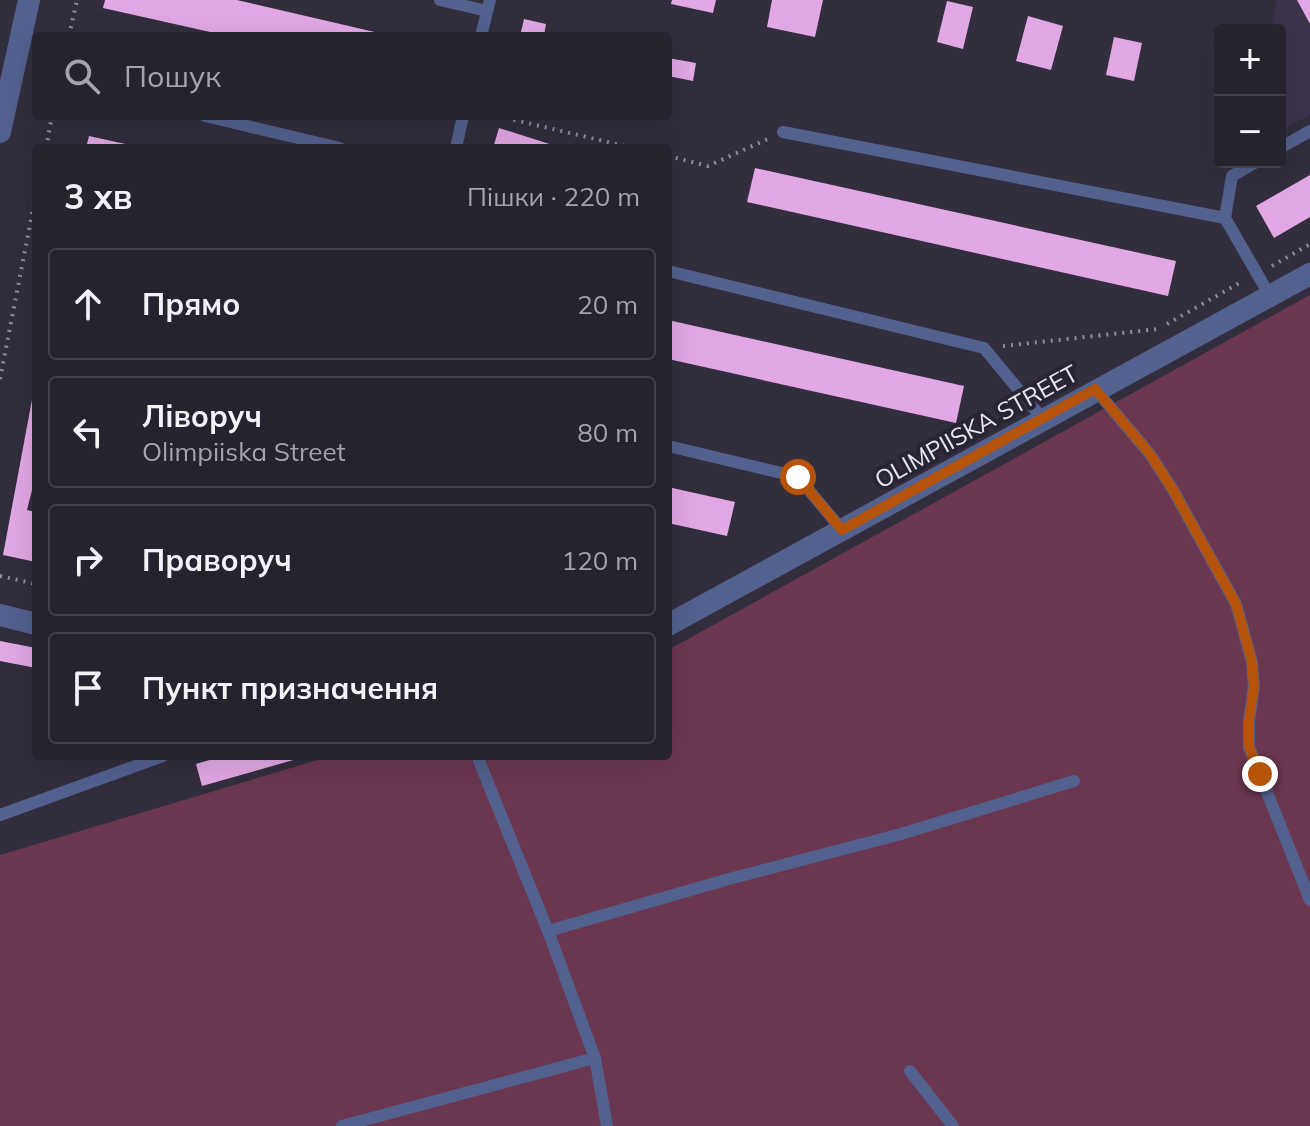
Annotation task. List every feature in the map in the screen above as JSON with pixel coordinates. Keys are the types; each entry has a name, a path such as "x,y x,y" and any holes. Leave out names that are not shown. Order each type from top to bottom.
{"street":[{"path":"0,132 29,0"},
{"name":"OLIMPIISKA STREET","path":"672,623 1310,274"},
{"path":"0,615 32,623"}],"lane":[{"path":"440,0 488,6 482,32"},
{"path":"222,120 323,144"},
{"path":"457,144 462,120"},
{"path":"1286,145 1310,131"},
{"path":"783,132 1225,218"},
{"path":"1246,168 1232,176 1225,218 1270,296"},
{"path":"672,272 984,348 1042,418"},
{"path":"1095,389 1150,454 1236,604 1252,662 1254,687 1249,747 1310,900"},
{"path":"672,447 798,477 842,530"},
{"path":"0,815 152,760"},
{"path":"479,760 548,931 595,1058 607,1126"},
{"path":"548,931 901,834 1074,781"},
{"path":"342,1126 595,1058"},
{"path":"910,1071 953,1126"}],"path":[{"path":"70,32 77,0"},
{"path":"47,144 51,120"},
{"path":"515,120 616,144"},
{"path":"672,157 708,166 783,132"},
{"path":"598,144 600,140"},
{"path":"0,379 32,220"},
{"path":"984,348 1158,329"},
{"path":"0,576 32,583"}],"shaded area":[{"path":"1277,0 1310,0 1310,115 1286,128 1286,24 1271,24"},
{"path":"1310,295 1310,1126 0,1126 0,855 318,760 672,760 672,648"}],"building":[{"path":"105,0 237,0 375,32 210,32 103,8"},
{"path":"672,0 716,0 713,13 671,4"},
{"path":"772,0 823,0 815,37 767,27"},
{"path":"1297,0 1310,0 1310,24"},
{"path":"947,1 973,7 963,49 937,42"},
{"path":"1028,16 1063,26 1051,70 1016,61"},
{"path":"524,19 546,24 545,32 521,32"},
{"path":"1114,37 1142,43 1134,81 1106,75"},
{"path":"672,59 696,63 693,81 672,77"},
{"path":"499,128 550,144 494,144"},
{"path":"89,136 125,144 87,144"},
{"path":"755,168 1176,261 1168,296 747,202"},
{"path":"1310,175 1310,217 1274,238 1256,206"},
{"path":"672,321 964,386 956,423 672,360"},
{"path":"32,400 32,490 27,510 32,511 32,561 3,555"},
{"path":"672,488 735,502 727,536 672,524"},
{"path":"0,641 32,647 32,667 0,661"},
{"path":"210,760 293,760 202,786 196,764"}],"route":[{"path":"798,477 842,530 1095,389 1150,454 1236,604 1252,662 1254,687 1249,747 1260,774"}]}
